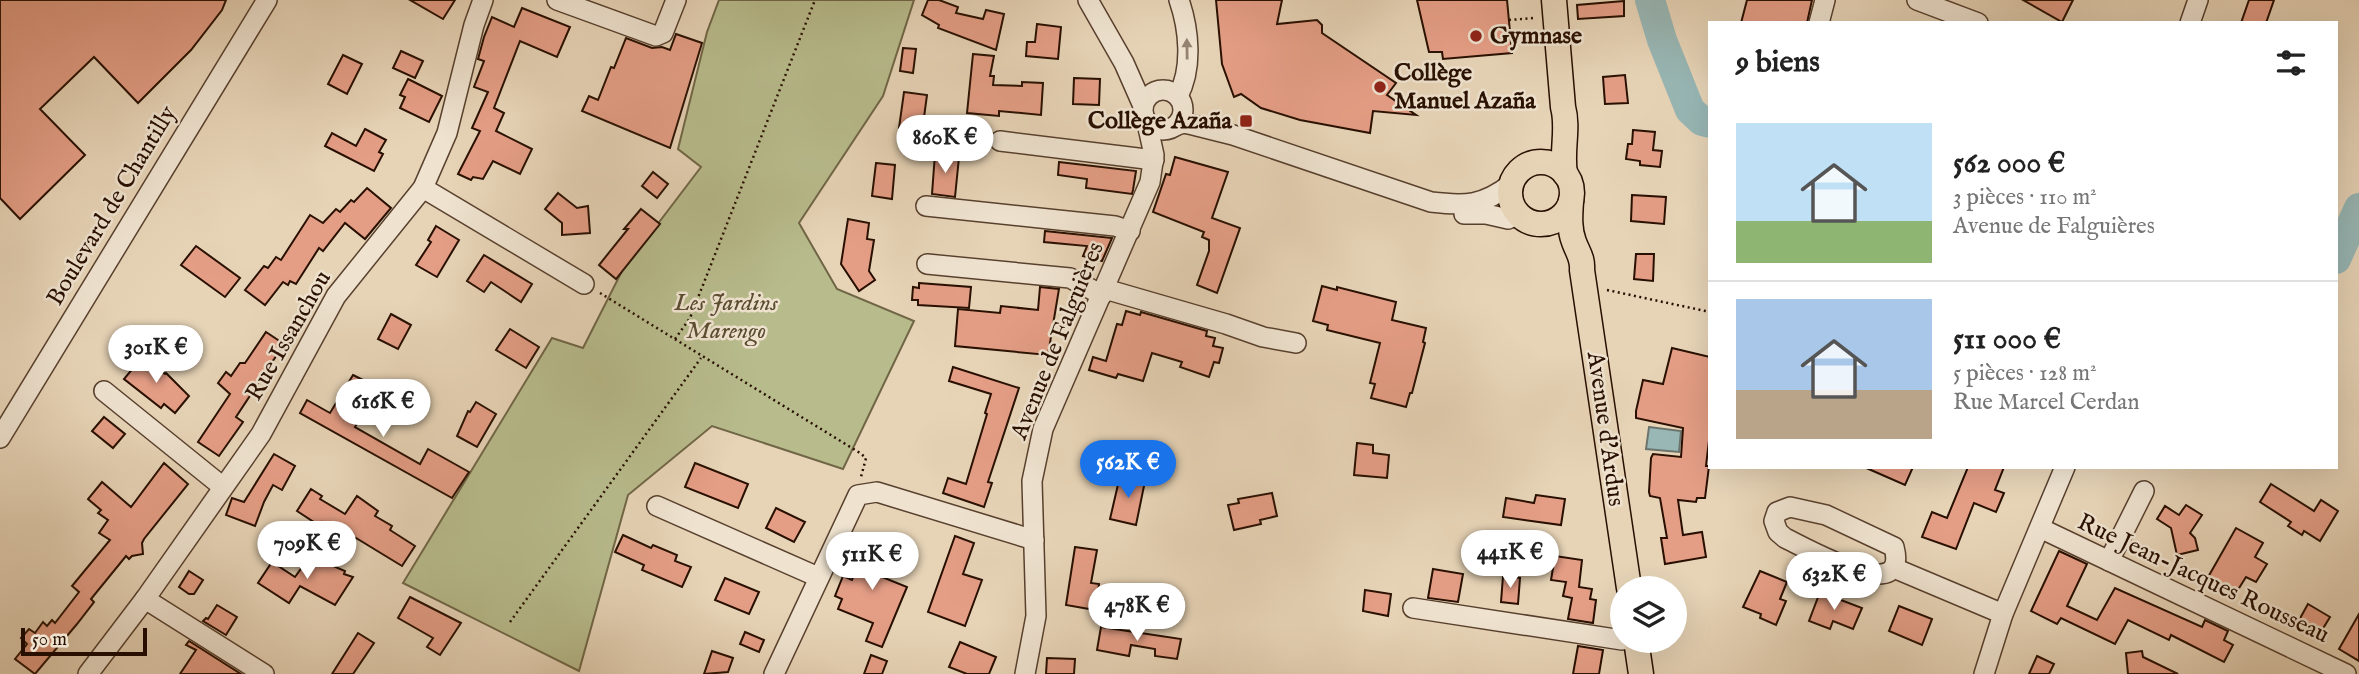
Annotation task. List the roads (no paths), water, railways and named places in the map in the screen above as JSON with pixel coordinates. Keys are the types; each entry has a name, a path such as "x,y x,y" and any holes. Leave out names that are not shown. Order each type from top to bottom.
{"main road":[{"path":"1554,0 1563,107 1567,120 1563,146 1565,174"},
{"path":"1528,165 1538,162 1558,167 1570,182 1571,201 1567,210 1553,221 1526,219 1511,200 1511,184 1555,130 1563,107"},
{"name":"Avenue d'Ardus","path":"1571,201 1569,223 1574,243 1583,260 1582,270 1627,576"},
{"name":"Avenue d'Ardus","path":"1526,219 1565,245 1582,270"},
{"path":"1634,653 1641,674"}],"street":[{"name":"Boulevard de Chantilly","path":"0,439 267,0"},
{"name":"Rue Issanchou","path":"88,674 261,434 336,296 423,188 447,133 474,25 483,0"},
{"path":"557,0 656,36 663,33 676,0"},
{"name":"Avenue de Falguières","path":"1088,0 1124,63 1145,115 1154,158"},
{"path":"1175,96 1184,85 1187,69 1186,32 1178,0"},
{"path":"1820,21 1825,0"},
{"path":"1917,0 1973,21"},
{"path":"2191,21 2198,0"},
{"name":"Avenue de Falguières","path":"1124,63 1233,135"},
{"path":"1175,96 1154,92 1145,101 1145,115 1157,129 1183,123 1233,135 1431,202 1441,208 1466,214 1526,219"},
{"path":"1172,127 1182,115 1175,96"},
{"name":"Avenue de Falguières","path":"1025,674 1036,615 1032,481 1043,429 1150,182 1154,158 1165,134 1172,127"},
{"path":"1000,141 1154,158"},
{"path":"1431,202 1463,205 1485,201 1511,184"},
{"path":"423,188 584,284"},
{"path":"926,206 1115,226 1130,230"},
{"path":"927,264 1070,278 1103,292 1226,324 1263,337 1296,343"},
{"path":"103,391 222,487"},
{"path":"1983,674 2003,614 2064,469"},
{"path":"2109,561 2144,491"},
{"path":"774,674 858,495 877,492 1034,540"},
{"path":"657,506 818,577"},
{"path":"1790,507 1826,514 1894,547 1897,560 1894,568 1887,573 1863,574 1785,538 1774,522 1777,512 1790,507"},
{"name":"Rue Jean-Jacques Rousseau","path":"2040,528 2346,674"},
{"path":"1894,568 2003,614"},
{"path":"145,598 264,674"},
{"path":"1413,608 1610,638"}],"water":[{"path":"1649,427 1681,431 1679,452 1646,449"}],"waterway":[{"path":"1650,0 1662,40 1690,110 1702,121 1708,122"},
{"path":"2338,255 2359,208"}],"place":[{"name":"Gymnase","path":"1476,36"},
{"name":"Collège Manuel Azaña","path":"1380,87"},
{"name":"Collège Azaña","path":"1246,121"}],"park label":[{"name":"Les Jardins Marengo","path":"726,317"}]}
